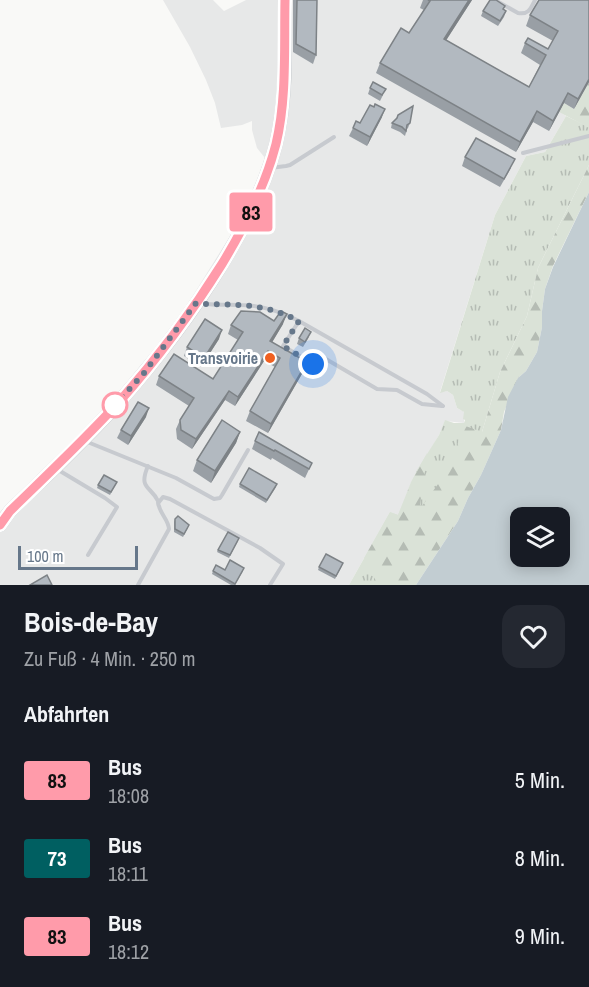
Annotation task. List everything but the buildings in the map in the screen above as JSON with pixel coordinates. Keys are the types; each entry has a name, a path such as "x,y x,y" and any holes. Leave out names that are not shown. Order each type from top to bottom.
{"main road":[{"path":"0,525 10,511 83,440 144,373 196,303 247,220 269,168 281,121 284,93 285,0"}],"lane":[{"path":"495,0 523,14 530,10 535,0"},
{"path":"523,153 589,136"},
{"path":"269,168 291,165 334,137"},
{"path":"196,303 240,305 281,312 299,321 427,394 443,406 422,404 397,390 377,389 318,355 313,364 283,346 299,321"},
{"path":"83,440 188,483 211,498 218,499 248,450"},
{"path":"138,585 169,529 159,502 146,487 144,478 148,466"},
{"path":"55,467 117,507 88,555"},
{"path":"159,502 163,497 170,499 260,548 282,564 270,585"}],"shaded area":[{"path":"163,0 213,0 224,11 246,0 589,0 574,109 565,103 560,112 566,116 545,152 526,156 495,215 440,392 447,391 453,395 457,408 464,412 464,423 445,421 411,483 398,516 390,512 349,585 0,585 0,512 106,407 161,341 232,233 255,188 265,158 257,148 252,121 221,128 206,80"},
{"path":"589,192 589,585 416,585 458,521 501,430 508,397 518,378 526,371 537,352 542,327 545,289 553,267"}],"green space":[{"path":"589,82 589,128 559,112 564,103 574,109"},
{"path":"566,116 589,127 589,165 538,268 527,316 500,372 482,432 378,585 349,585 390,512 398,515 417,470 439,435 445,420 464,423 464,412 457,408 453,395 447,391 440,393 495,215 526,156 545,152"},
{"path":"589,165 589,192 553,266 545,289 542,327 537,352 526,371 518,378 504,412 501,430 458,521 416,585 374,585 374,564 364,558 390,512 398,515 411,482 427,453 420,505 422,506 452,465 459,439 460,424 482,432 500,372 527,316 538,268"}],"bus line":[{"name":"83","path":"0,525 10,511 83,440 144,373 208,286 247,220 269,168 281,121 284,87 285,0"}],"place":[{"name":"Transvoirie","path":"270,358"}],"route":[{"path":"115,405 144,373 196,303 249,305 281,312 299,321 283,346 313,364"}]}
